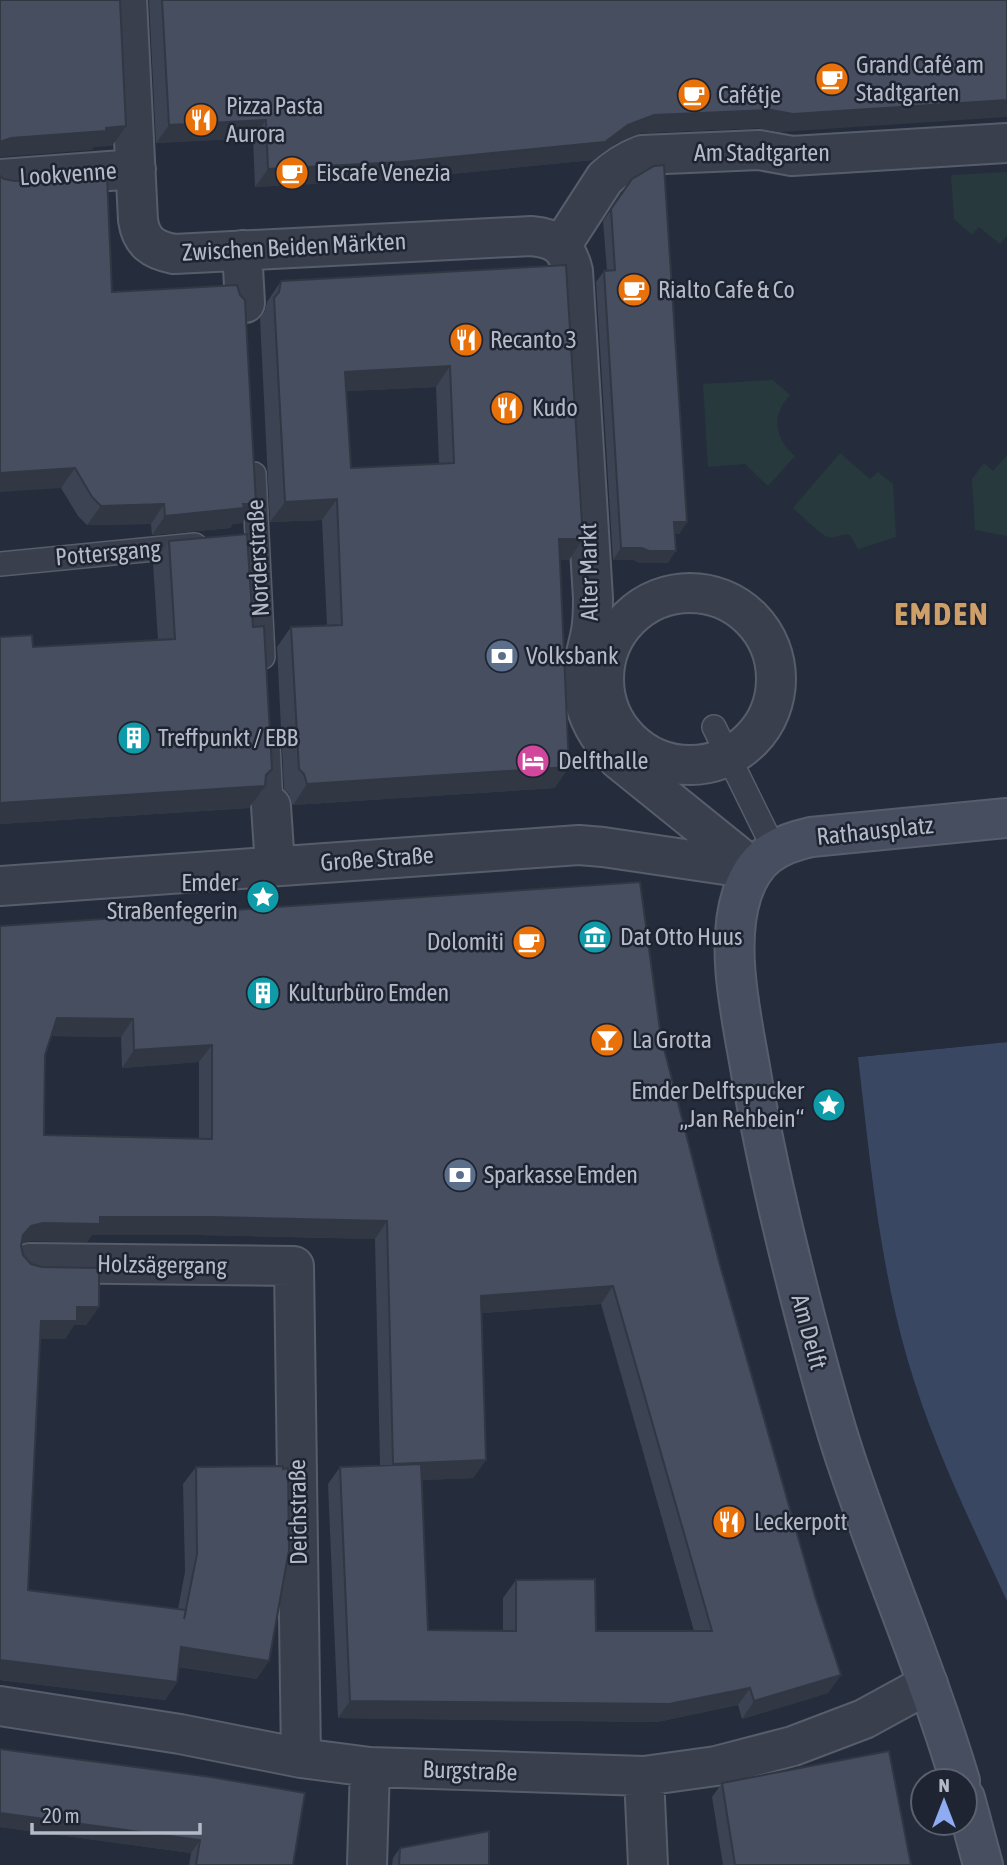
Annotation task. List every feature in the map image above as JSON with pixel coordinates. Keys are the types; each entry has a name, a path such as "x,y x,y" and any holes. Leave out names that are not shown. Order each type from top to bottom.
{"street":[{"name":"Zwischen Beiden Märkten","path":"127,0 139,229 143,239 153,248 174,254 531,236 542,237 561,246"},
{"name":"Am Stadtgarten","path":"561,246 605,178 626,161 642,155 759,150 792,156 1007,144"},
{"name":"Lookvenne","path":"0,179 136,169"},
{"name":"Alter Markt","path":"561,246 573,271 593,598 592,624 583,669 586,708 604,744 619,760 764,859"},
{"path":"242,250 246,316"},
{"path":"676,594 709,595 745,612 766,639 776,670 775,694 765,721 754,738 737,751 722,741 713,762 679,764 662,760 639,748 616,724 605,692 607,658 612,642 621,628 632,615 646,605 676,594"},
{"path":"271,806 275,866"},
{"name":"Rathausplatz","path":"764,859 786,844 811,837 1007,818"},
{"name":"Große Straße","path":"0,886 579,845 764,859"},
{"name":"Am Delft","path":"764,859 743,893 738,908 735,959 748,1055 773,1188 814,1352 845,1457 955,1767"},
{"name":"Holzsägergang","path":"30,1263 294,1266"},
{"name":"Deichstraße","path":"294,1266 301,1758"},
{"name":"Burgstraße","path":"0,1706 180,1734 301,1758 370,1767 644,1776 716,1766 793,1746 864,1719 928,1684"},
{"path":"367,1865 370,1767"},
{"path":"644,1776 648,1865"},
{"path":"975,1837 983,1865"}],"lane":[{"name":"Norderstraße","path":"253,448 264,673"},
{"name":"Pottersgang","path":"0,564 257,539"},
{"path":"267,726 271,806"},
{"path":"722,741 764,859"}],"shaded area":[{"path":"1007,172 1007,236 1000,244 979,227 972,235 954,219 951,175"},
{"path":"773,380 790,395 780,410 778,427 783,442 795,456 768,486 745,464 708,467 703,384"},
{"path":"840,453 870,479 878,472 893,484 896,537 858,549 850,535 828,537 793,508"},
{"path":"1007,455 1007,536 975,530 972,479 984,463 993,471"}],"water":[{"path":"1007,1042 1007,1601 940,1453 908,1361 883,1248 858,1057"}],"pier":[{"path":"1007,1039 1007,1042 858,1057 857,1054"}],"building":[{"path":"0,0 120,0 126,126 106,128 106,131 11,138 0,143"},
{"path":"162,0 1007,0 1007,100 793,114 771,110 654,115 628,125 605,142 401,162 268,169 266,120 169,125"},
{"path":"664,165 687,522 674,522 676,551 649,551 642,548 621,548 604,271 615,270 611,209 632,179 654,166"},
{"path":"107,175 112,292 237,285 245,300 256,504 243,504 244,508 165,516 164,504 101,506 92,497 75,468 0,473 0,176 15,181"},
{"path":"566,265 583,539 559,539 569,767 307,784 299,769 291,627 342,625 337,499 285,502 274,298 279,292 281,281","holes":["450,366 454,463 351,468 345,372"]},
{"path":"247,534 253,627 264,626 272,769 266,775 265,786 0,803 0,637 32,635 33,647 175,639 169,541"},
{"path":"640,882 661,1037 720,1265 815,1596 841,1675 754,1701 750,1688 669,1704 350,1701 340,1467 421,1464 428,1630 516,1631 516,1580 595,1579 596,1631 712,1631 613,1286 481,1296 486,1460 393,1464 387,1221 100,1217 100,1224 43,1223 31,1226 23,1235 21,1246 23,1255 31,1264 42,1267 99,1268 99,1307 77,1307 77,1321 41,1321 28,1590 186,1610 197,1554 196,1467 288,1468 289,1550 269,1661 181,1647 177,1682 0,1660 0,926","holes":["57,1018 133,1019 134,1050 212,1045 212,1139 44,1135 45,1055"]},
{"path":"0,1749 211,1777 305,1793 293,1865 196,1865 200,1840 0,1813"},
{"path":"889,1751 911,1865 735,1865 722,1783"},
{"path":"489,1831 489,1865 399,1865 400,1848"}],"place":[{"name":"Grand Café am Stadtgarten","path":"832,79"},
{"name":"Cafétje","path":"694,95"},
{"name":"Pizza Pasta Aurora","path":"201,120"},
{"name":"Eiscafe Venezia","path":"292,173"},
{"name":"Rialto Cafe & Co","path":"634,290"},
{"name":"Recanto 3","path":"466,340"},
{"name":"Kudo","path":"507,408"},
{"name":"Volksbank","path":"502,656"},
{"name":"Treffpunkt / EBB","path":"134,738"},
{"name":"Delfthalle","path":"533,761"},
{"name":"Emder Straßenfegerin","path":"263,897"},
{"name":"Dat Otto Huus","path":"595,937"},
{"name":"Dolomiti","path":"529,942"},
{"name":"Kulturbüro Emden","path":"263,993"},
{"name":"La Grotta","path":"607,1040"},
{"name":"Emder Delftspucker „Jan Rehbein“","path":"829,1105"},
{"name":"Sparkasse Emden","path":"460,1175"},
{"name":"Leckerpott","path":"729,1522"}],"district":[{"name":"EMDEN","path":"942,614"}]}
